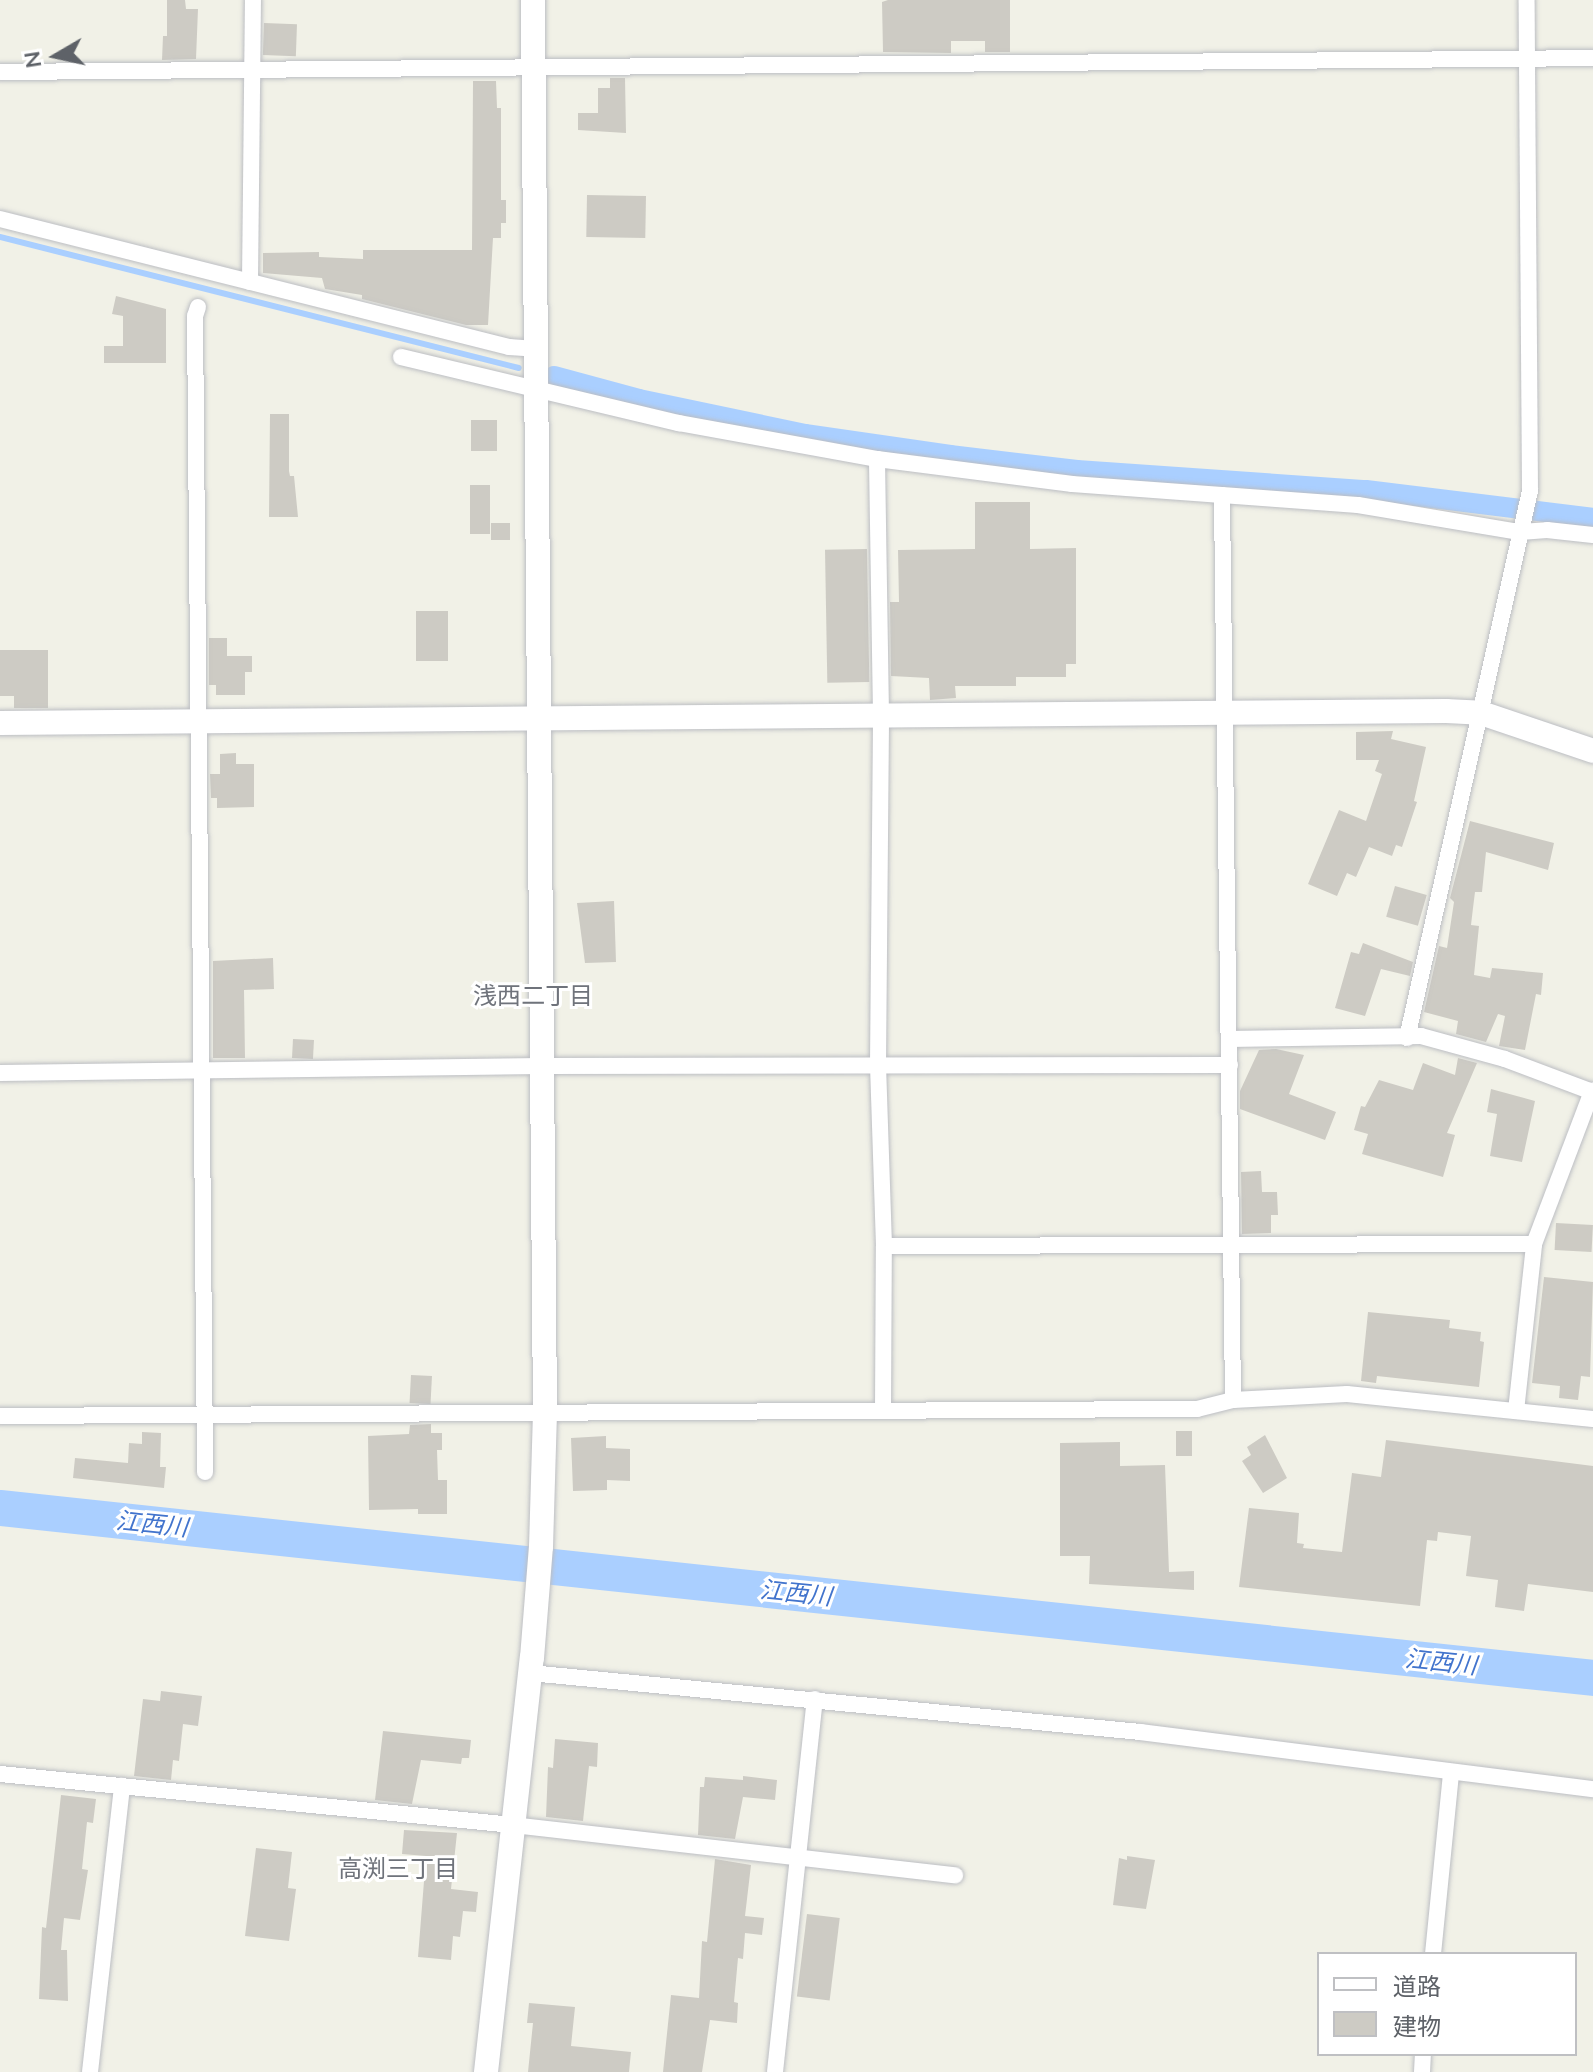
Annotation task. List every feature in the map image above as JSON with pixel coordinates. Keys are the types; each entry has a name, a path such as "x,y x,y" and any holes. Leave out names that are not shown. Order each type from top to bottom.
{"street":[{"path":"250,282 253,0"},
{"path":"486,2072 531,1665 541,1547 545,1414 533,0"},
{"path":"1407,1038 1530,491 1526,377 1527,0"},
{"path":"0,72 1593,58"},
{"path":"0,219 509,347 536,349"},
{"path":"198,307 195,316 201,722 205,1472"},
{"path":"401,357 679,423 877,459 1072,484 1358,505 1520,532 1547,530 1593,535"},
{"path":"877,459 881,715 878,1065 884,1246 883,1411"},
{"path":"1222,495 1233,1400"},
{"path":"0,723 1227,712 1481,713 1593,751"},
{"path":"1229,1039 1421,1036 1505,1059 1592,1092 1534,1244 1516,1411"},
{"path":"0,1073 541,1066 1230,1065"},
{"path":"884,1246 1534,1244"},
{"path":"0,1416 1197,1409 1233,1400 1347,1394 1593,1419"},
{"path":"531,1665 1054,1726 1140,1732 1451,1774 1593,1789"},
{"path":"775,2072 815,1699"},
{"path":"0,1774 513,1825 955,1875"},
{"path":"1433,1952 1451,1774"},
{"path":"90,2072 122,1786"}],"building":[{"path":"167,0 185,0 186,9 198,9 196,59 162,60 163,36 167,36"},
{"path":"1010,0 1010,52 985,52 985,41 951,41 951,53 883,52 882,2"},
{"path":"264,23 297,24 296,56 263,55"},
{"path":"610,78 625,78 626,133 578,130 578,113 598,113 598,88 610,88"},
{"path":"473,81 496,81 497,108 501,108 501,200 506,200 506,223 501,223 501,238 493,238 488,325 466,325 362,299 362,295 325,289 322,278 263,273 263,253 319,252 319,257 363,259 363,250 472,250"},
{"path":"587,195 646,196 645,238 586,237"},
{"path":"116,296 166,309 166,363 104,363 104,346 123,346 123,316 112,314"},
{"path":"270,414 289,414 289,471 290,476 294,476 298,517 269,517"},
{"path":"471,420 497,420 497,451 471,451"},
{"path":"470,485 490,485 490,534 470,534"},
{"path":"975,502 1030,502 1030,549 1076,548 1076,664 1066,664 1066,677 1016,677 1016,686 955,686 956,698 930,700 929,678 891,676 890,602 899,602 898,550 975,549"},
{"path":"491,523 510,523 510,540 491,540"},
{"path":"867,549 869,682 827,683 825,550"},
{"path":"416,611 448,611 448,661 416,661"},
{"path":"209,638 227,638 227,656 252,656 252,672 245,672 245,695 216,695 216,685 209,685"},
{"path":"0,650 48,650 48,708 14,708 14,696 0,696"},
{"path":"1393,731 1391,739 1426,747 1414,801 1417,802 1402,847 1396,845 1392,856 1369,847 1356,877 1347,873 1337,896 1308,884 1339,810 1366,821 1382,774 1375,771 1379,760 1356,760 1356,732"},
{"path":"236,753 236,764 254,764 254,807 217,808 217,798 211,798 210,774 220,774 220,754"},
{"path":"1470,821 1554,843 1548,870 1486,852 1482,892 1475,892 1471,925 1479,926 1474,975 1490,978 1492,968 1543,973 1541,995 1536,994 1525,1050 1499,1046 1505,1016 1498,1014 1486,1042 1456,1034 1458,1021 1424,1012 1439,946 1447,948 1454,902 1450,898"},
{"path":"1395,886 1427,895 1418,926 1386,917"},
{"path":"614,901 616,962 585,963 577,903"},
{"path":"1363,943 1413,962 1410,976 1381,969 1365,1016 1335,1008 1351,952 1359,954"},
{"path":"273,958 274,989 244,990 245,1058 213,1058 213,961"},
{"path":"293,1039 314,1040 313,1059 292,1058"},
{"path":"1276,1049 1304,1055 1289,1094 1336,1112 1325,1140 1240,1109 1240,1091 1259,1050"},
{"path":"1458,1058 1477,1063 1447,1133 1455,1135 1443,1177 1362,1154 1368,1134 1354,1130 1361,1106 1365,1107 1379,1080 1413,1090 1423,1063 1455,1075"},
{"path":"1491,1089 1535,1101 1522,1162 1490,1156 1497,1114 1487,1112"},
{"path":"1261,1171 1262,1192 1277,1192 1278,1215 1271,1215 1271,1233 1242,1234 1241,1172"},
{"path":"1556,1223 1593,1225 1592,1252 1555,1250"},
{"path":"1544,1277 1593,1282 1590,1377 1581,1376 1578,1400 1559,1398 1560,1386 1532,1383"},
{"path":"1368,1312 1450,1320 1449,1328 1481,1332 1480,1341 1484,1342 1479,1387 1377,1376 1376,1383 1361,1381"},
{"path":"411,1375 432,1376 431,1404 410,1403"},
{"path":"431,1424 431,1433 442,1433 442,1450 437,1450 438,1480 447,1480 447,1514 418,1514 418,1509 369,1510 368,1436 409,1434 410,1425"},
{"path":"1176,1431 1192,1431 1192,1456 1176,1456"},
{"path":"142,1432 161,1433 160,1467 166,1467 164,1488 73,1478 75,1458 128,1463 129,1443 142,1444"},
{"path":"1265,1435 1287,1478 1263,1493 1242,1461 1251,1455 1247,1447"},
{"path":"606,1436 606,1448 630,1449 630,1481 607,1480 607,1490 573,1491 571,1438"},
{"path":"1386,1440 1593,1466 1593,1592 1528,1584 1524,1611 1495,1607 1498,1580 1466,1576 1471,1536 1438,1532 1437,1541 1427,1540 1420,1606 1239,1587 1249,1508 1299,1513 1297,1543 1304,1544 1303,1548 1342,1552 1352,1473 1381,1477"},
{"path":"1120,1442 1120,1466 1165,1465 1169,1572 1194,1571 1194,1590 1089,1584 1090,1556 1060,1556 1060,1443"},
{"path":"161,1691 202,1696 198,1726 183,1724 179,1761 173,1760 171,1780 134,1776 143,1699 160,1701"},
{"path":"383,1731 471,1740 469,1758 462,1758 461,1764 421,1760 412,1804 375,1800"},
{"path":"555,1739 598,1743 597,1767 589,1766 583,1821 546,1817 548,1767 553,1768"},
{"path":"743,1776 777,1780 775,1800 743,1797 735,1839 698,1835 700,1787 704,1787 705,1777 743,1780"},
{"path":"61,1795 96,1799 93,1823 87,1822 82,1869 88,1870 80,1920 64,1918 61,1950 67,1950 68,2001 39,1999 42,1927 46,1928"},
{"path":"404,1830 457,1833 451,1889 478,1892 476,1912 463,1911 460,1937 453,1936 451,1960 418,1957 426,1856 402,1854"},
{"path":"256,1848 292,1852 288,1888 296,1889 289,1941 245,1936"},
{"path":"1127,1856 1155,1860 1146,1909 1113,1905 1119,1858 1127,1860"},
{"path":"715,1859 751,1865 745,1916 764,1918 762,1935 745,1933 743,1959 738,1958 734,2002 738,2003 737,2023 710,2020 702,2072 663,2072 671,1995 699,1998 702,1941 707,1942"},
{"path":"807,1914 840,1918 830,2000 797,1996"},
{"path":"529,2003 575,2007 571,2046 631,2052 629,2072 528,2072 533,2023 527,2023"}],"waterway":[{"path":"0,237 519,368"},
{"path":"554,376 639,399 805,434 950,455 1077,470 1366,490 1593,518"},
{"name":"江西川","path":"0,1508 1593,1678"}],"district":[{"name":"浅西二丁目","path":"533,996"},
{"name":"高渕三丁目","path":"398,1869"}]}
